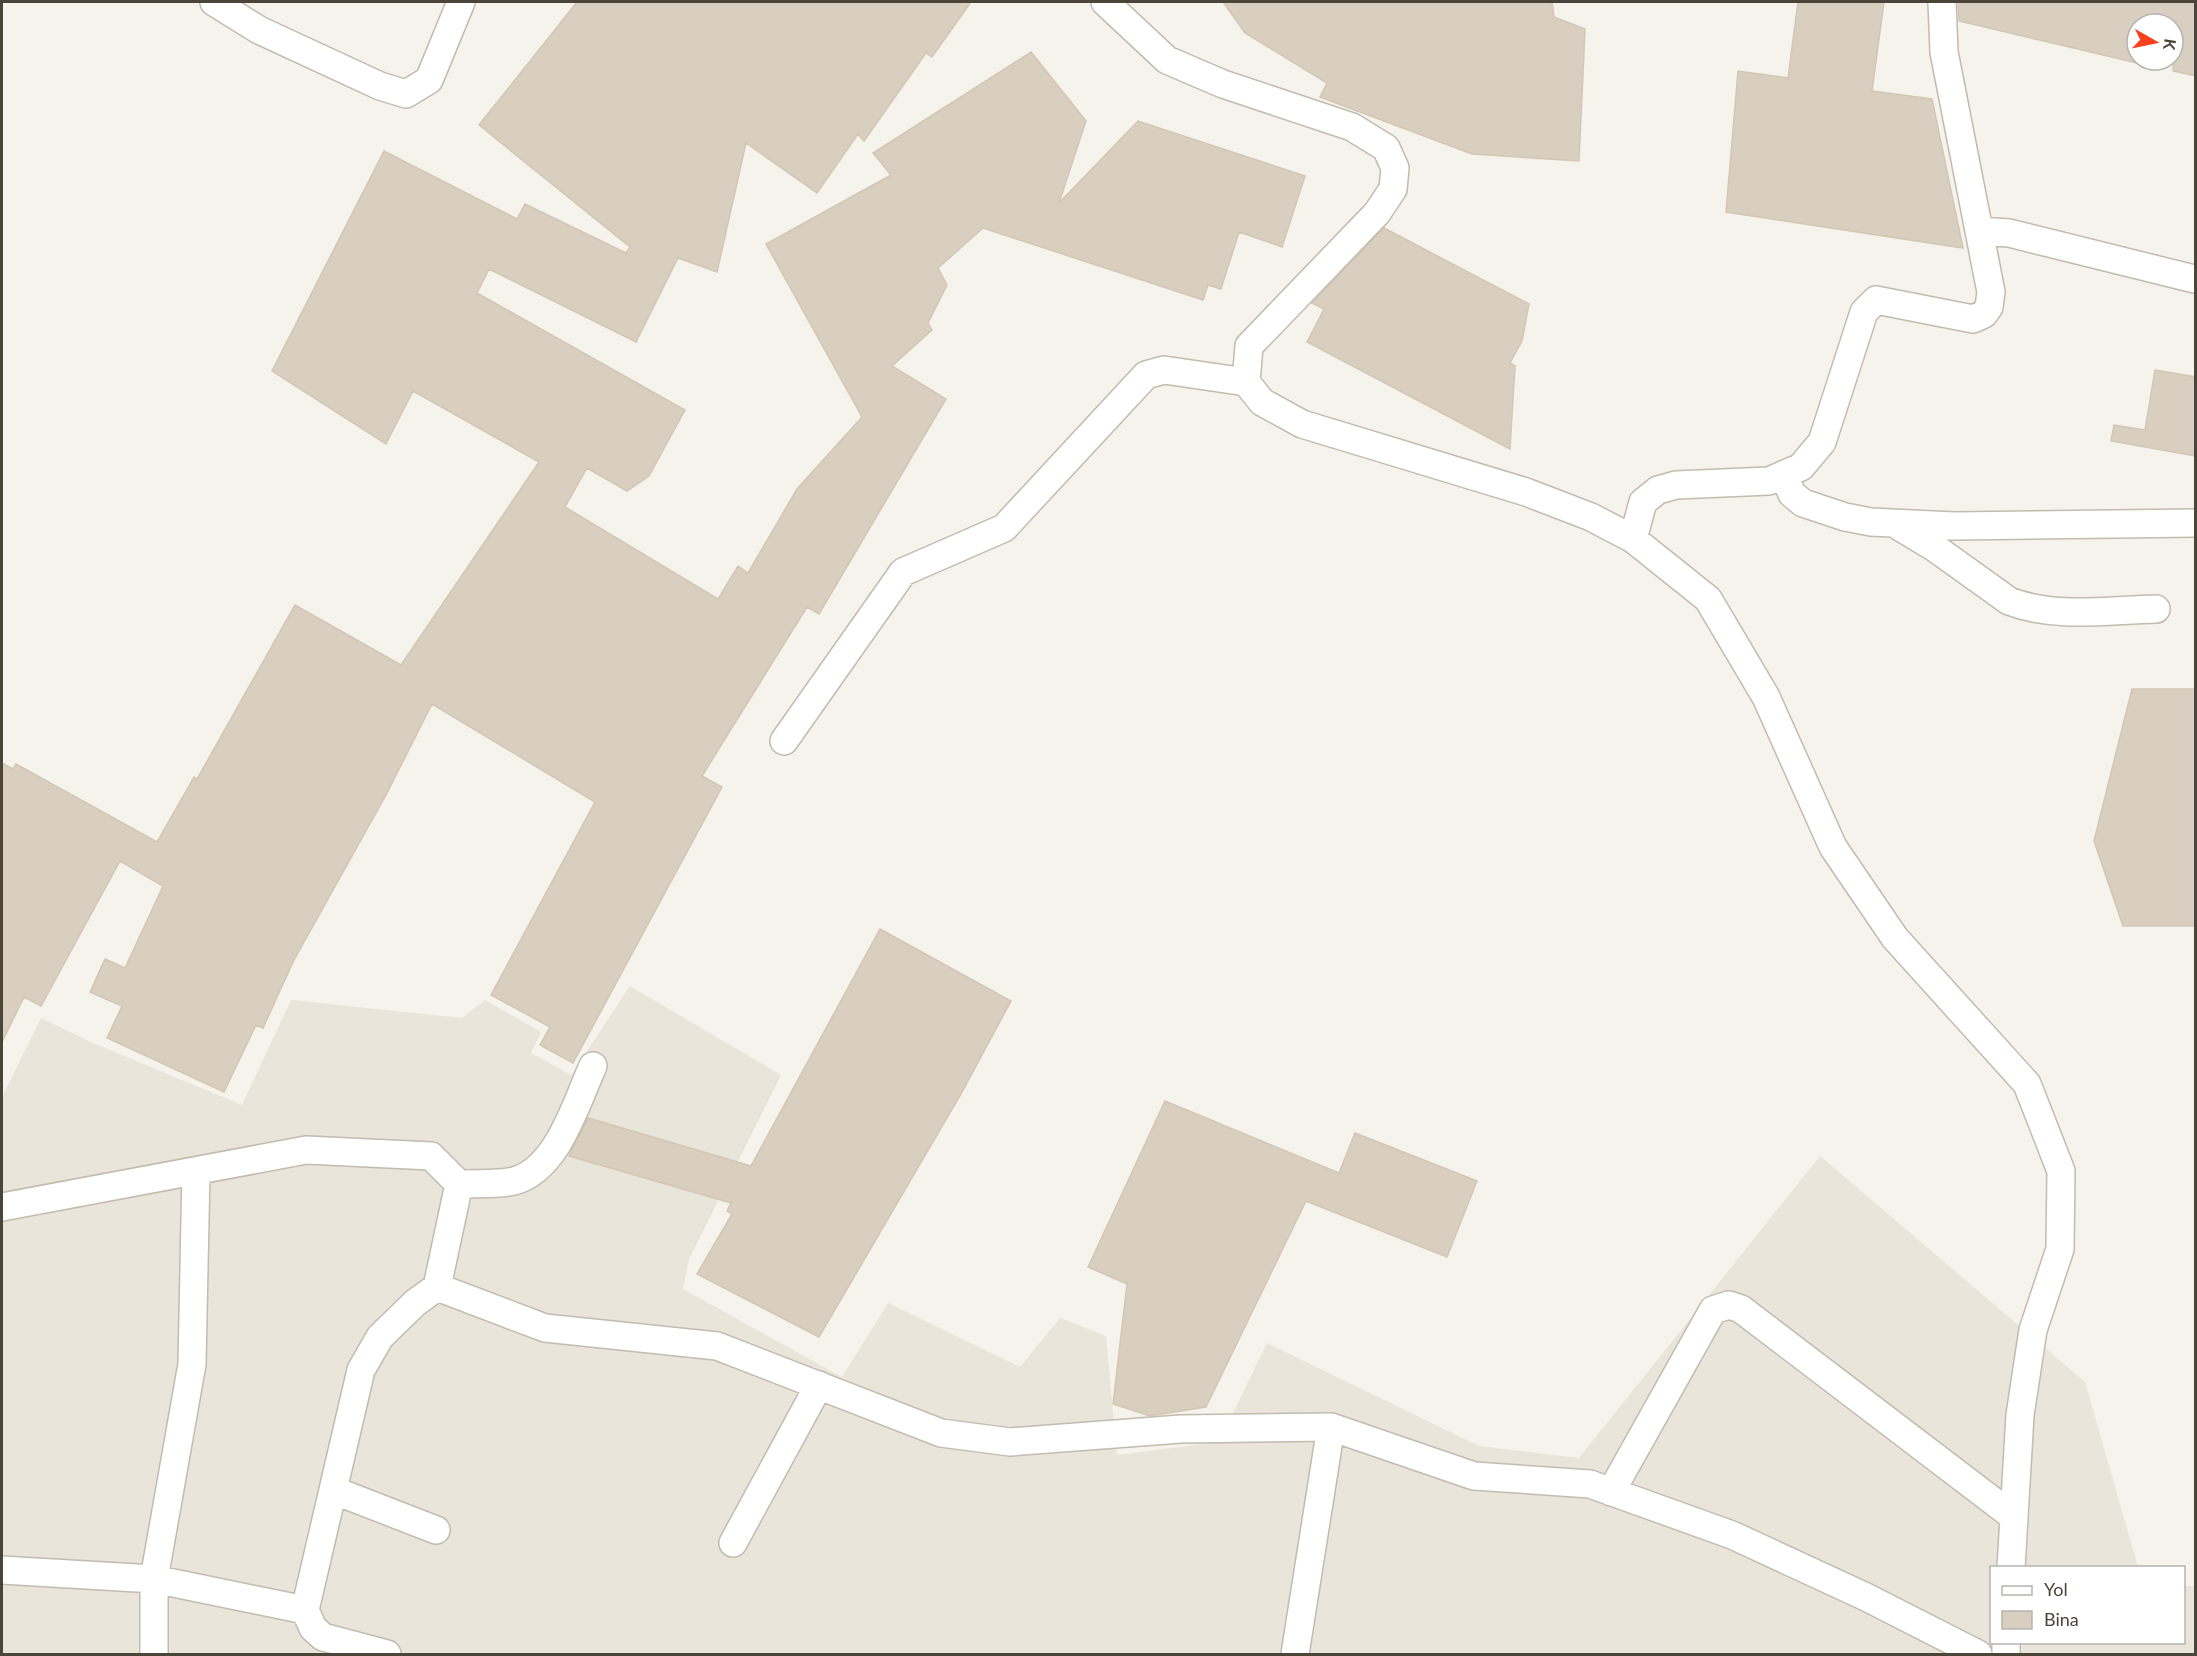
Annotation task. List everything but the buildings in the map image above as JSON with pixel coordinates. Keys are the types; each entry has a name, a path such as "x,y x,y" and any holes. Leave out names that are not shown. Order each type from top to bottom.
{"street":[{"path":"214,2 259,30 381,86 406,94 429,80 461,2"},
{"path":"1105,2 1167,60 1223,84 1352,127 1386,148 1395,168 1392,189 1377,213 1250,346 1246,382"},
{"path":"1633,539 1643,502 1658,490 1676,485 1769,481 1801,467 1822,442 1864,312 1876,300 1964,319 1973,319 1984,314 1991,299 1944,52 1942,2"},
{"path":"1979,231 2009,233 2194,279"},
{"path":"784,741 903,572 1004,528 1146,375 1164,370 1246,382 1262,402 1302,424 1526,492 1591,517 1633,539 1708,599 1766,697 1833,847 1895,938 2027,1084 2057,1160 2061,1171 2060,1249 2033,1330 2020,1415 2011,1566"},
{"path":"1784,475 1792,494 1803,503 1845,517 1897,525 2196,523"},
{"path":"1897,525 1935,548 2009,601 2022,606 2035,610 2058,612 2156,609"},
{"path":"2,1207 306,1150 431,1156 459,1184 513,1181 544,1164 556,1146 593,1066"},
{"path":"153,1654 154,1579 192,1364 196,1171"},
{"path":"387,1654 323,1637 313,1628 305,1610 361,1370 380,1337 415,1303 437,1287 459,1184"},
{"path":"437,1287 545,1328 717,1346 941,1433 1010,1442 1181,1430 1331,1427 1474,1476 1590,1484 1732,1535 1866,1597 1978,1654"},
{"path":"1611,1492 1713,1310 1729,1305 1741,1309 2014,1517"},
{"path":"733,1543 819,1385"},
{"path":"1295,1654 1331,1427"},
{"path":"333,1490 436,1530"},
{"path":"2,1570 154,1579 305,1610"}],"shaded area":[{"path":"630,986 781,1075 689,1259 683,1289 842,1377 888,1303 1020,1367 1060,1318 1106,1336 1117,1455 1219,1442 1267,1343 1479,1446 1579,1458 1820,1156 2085,1382 2138,1566 1990,1566 1990,1644 2185,1644 2185,1586 2195,1586 2195,1654 2,1654 2,1097 41,1018 93,1043 242,1105 291,1000 462,1018 485,1000 541,1032 531,1053 571,1075"}]}
